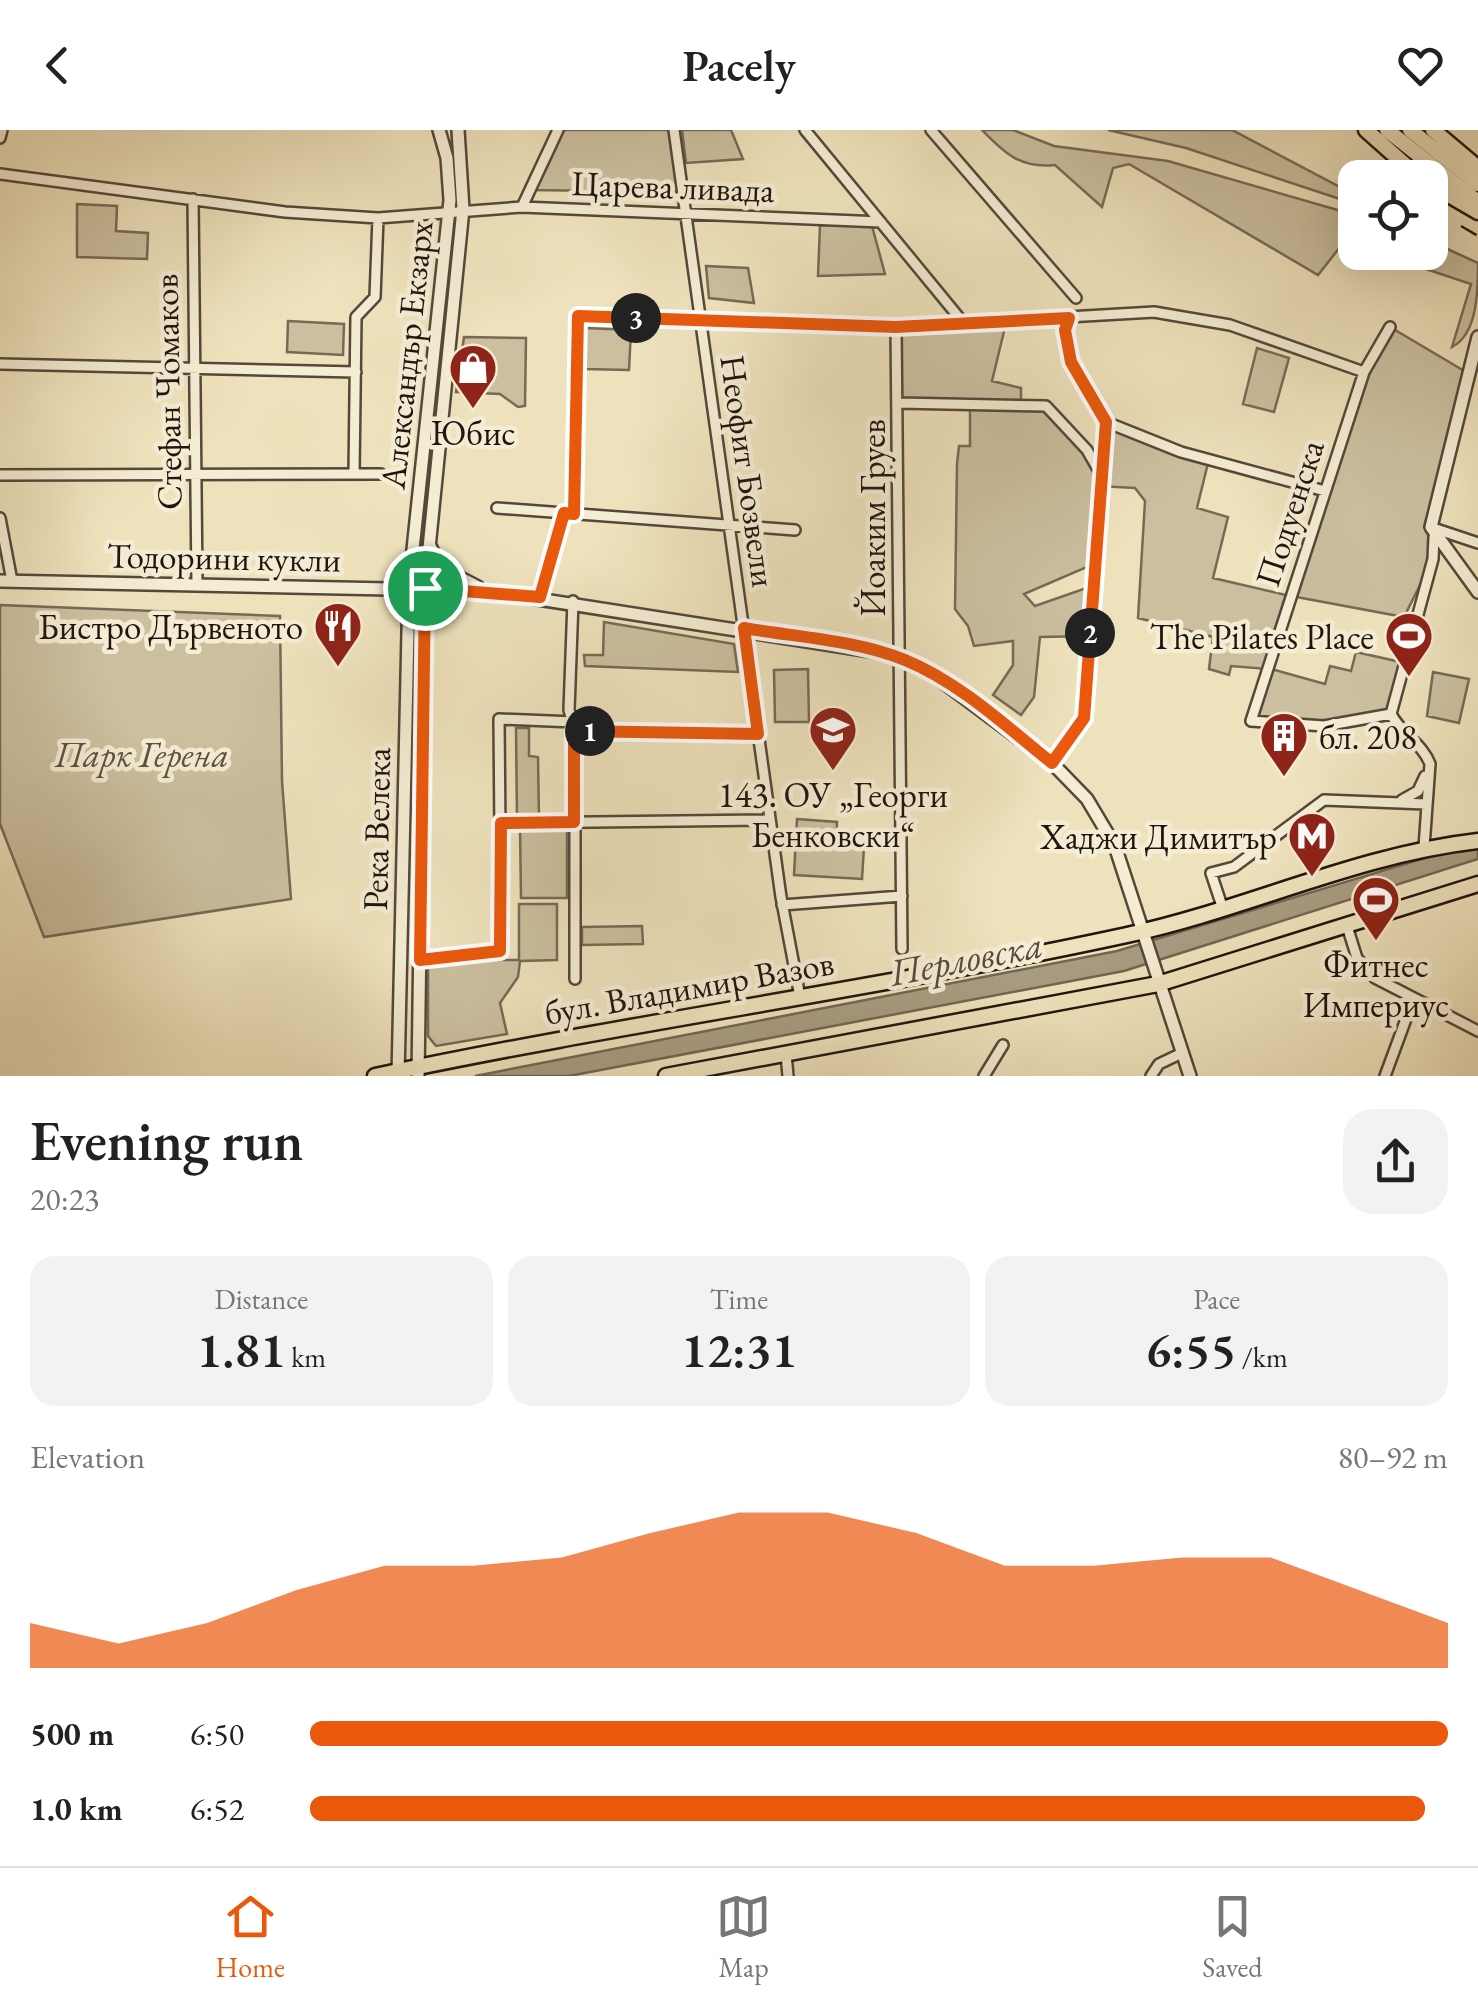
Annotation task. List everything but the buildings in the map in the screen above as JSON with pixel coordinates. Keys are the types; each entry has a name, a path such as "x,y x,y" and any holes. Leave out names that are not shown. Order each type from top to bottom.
{"main road":[{"path":"1366,130 1400,160"},
{"path":"1387,130 1478,202"},
{"path":"1410,130 1478,184"},
{"path":"1432,130 1478,168"},
{"path":"1448,194 1478,212"},
{"name":"бул. Владимир Вазов","path":"375,1076 418,1072 1143,936 1222,906 1424,847 1478,841"},
{"path":"666,1076 1158,984 1478,884"}],"street":[{"path":"0,138 2,130"},
{"name":"Александър Екзарх","path":"409,587 449,213 448,158 439,130"},
{"name":"Александър Екзарх","path":"425,588 463,210 463,155 458,130"},
{"path":"522,206 558,130"},
{"name":"Неофит Бозвели","path":"674,130 782,905 800,998"},
{"path":"805,130 966,326"},
{"path":"931,130 1076,298"},
{"name":"Царева ливада","path":"0,174 378,218 522,206 881,222"},
{"name":"Стефан Чомаков","path":"193,199 197,585"},
{"path":"354,473 356,317 375,297 378,218"},
{"path":"540,597 569,513 578,316 896,327 966,326 1154,312 1188,316 1261,335 1364,372"},
{"path":"1052,763 1084,718 1106,422 1071,362 1065,330 1069,318"},
{"name":"Йоаким Груев","path":"896,327 902,949"},
{"name":"Подуенска","path":"1390,327 1364,372 1252,721 1324,726 1391,714"},
{"path":"1424,847 1430,764 1426,752 1407,738 1391,714 1429,576 1433,532 1466,372 1478,337"},
{"path":"0,364 356,372"},
{"path":"1466,372 1478,379"},
{"path":"899,402 1046,406 1087,450 1100,471"},
{"path":"1106,422 1181,452 1325,491"},
{"path":"0,475 382,474"},
{"path":"497,508 795,530"},
{"path":"0,518 6,581"},
{"path":"1433,532 1478,543"},
{"path":"1433,532 1478,592"},
{"path":"428,537 441,568 487,591"},
{"name":"Тодорини кукли","path":"6,581 487,591 744,628 900,658 932,673 1052,763 1104,823 1190,1076"},
{"name":"Река Велека","path":"398,1074 409,587"},
{"name":"Река Велека","path":"418,1072 425,588"},
{"path":"573,601 569,710 574,726 575,979"},
{"path":"420,960 500,951 500,720 758,734"},
{"path":"1400,801 1418,791 1430,764"},
{"path":"1222,906 1211,873 1234,866 1324,800 1426,804"},
{"path":"501,823 770,820"},
{"path":"782,905 902,896"},
{"path":"1347,926 1364,968 1413,1000 1478,1032"},
{"path":"1385,1076 1413,1000"},
{"path":"984,1076 1004,1045"},
{"path":"1150,1076 1159,1064 1182,1053"},
{"path":"786,1054 788,1076"}],"green space":[{"path":"558,130 670,130 682,192 529,190"},
{"path":"682,130 731,130 743,159 686,163"},
{"path":"982,130 1013,130 1054,146 1168,161 1338,210 1338,250 1318,275 1129,164 1113,168 1102,207 1055,165 1023,162"},
{"path":"1108,130 1232,130 1338,186 1338,198 1186,148"},
{"path":"77,204 117,206 116,231 148,233 147,259 77,257"},
{"path":"820,225 872,226 885,274 818,276"},
{"path":"1448,249 1478,263 1472,322 1461,341 1452,347 1471,284 1429,270 1448,270"},
{"path":"706,266 748,268 754,303 709,298"},
{"path":"288,321 344,324 343,355 287,352"},
{"path":"1006,323 992,381 1021,388 1021,404 1046,406 1099,470 1106,422 1209,459 1197,508 1228,517 1213,578 1290,596 1364,372 1390,327 1466,372 1434,509 1433,559 1404,617 1291,596 1271,669 1325,684 1330,666 1351,671 1356,652 1405,663 1391,714 1358,723 1251,721 1268,669 1231,666 1229,675 1209,669 1213,637 1138,618 1145,501 1135,488 1099,486 1094,564 1024,594 1035,606 1092,586 1090,636 1040,637 1034,697 1021,715 993,695 1013,665 1013,641 974,646 968,626 955,609 957,464 959,446 970,446 970,404 899,403 896,327"},
{"path":"586,328 631,330 629,370 585,369"},
{"path":"464,337 526,338 525,406 518,407 500,394 456,392"},
{"path":"1257,348 1289,358 1274,412 1243,404"},
{"name":"Парк Герена","path":"0,605 280,616 282,781 291,899 44,937 0,824"},
{"path":"604,622 734,644 738,672 585,666 584,655 603,655"},
{"path":"808,669 809,722 775,722 774,670"},
{"path":"1433,672 1469,679 1459,723 1427,716"},
{"path":"516,728 529,728 529,756 538,757 539,819 517,819"},
{"path":"797,819 837,822 836,845 864,847 862,879 794,875"},
{"path":"520,829 567,829 567,898 521,898"},
{"path":"519,904 557,904 557,960 520,961 518,977 500,1003 507,1034 436,1046 428,1036 428,960 519,960"},
{"path":"642,926 643,944 582,945 582,927"}],"shaded area":[{"path":"1478,842 1478,859 1124,971 569,1076 475,1076 1117,951"}],"railway":[{"path":"1461,226 1478,236"}],"place":[{"name":"Юбис","path":"473,410"},
{"name":"Бистро Дървеното","path":"338,668"},
{"name":"The Pilates Place","path":"1409,678"},
{"name":"143. ОУ „Георги Бенковски“","path":"833,772"},
{"name":"бл. 208","path":"1284,778"},
{"name":"Хаджи Димитър","path":"1312,878"},
{"name":"Фитнес Империус","path":"1376,942"}],"route":[{"path":"578,316 896,327 1069,318 1065,330 1071,362 1106,422 1084,718 1052,763 966,697 912,663 850,646 744,628 758,734 574,731 574,822 501,823 500,951 420,960 425,588 540,597 564,513 574,514 578,316"}],"water label":[{"name":"Перловска","path":"966,958"}]}
